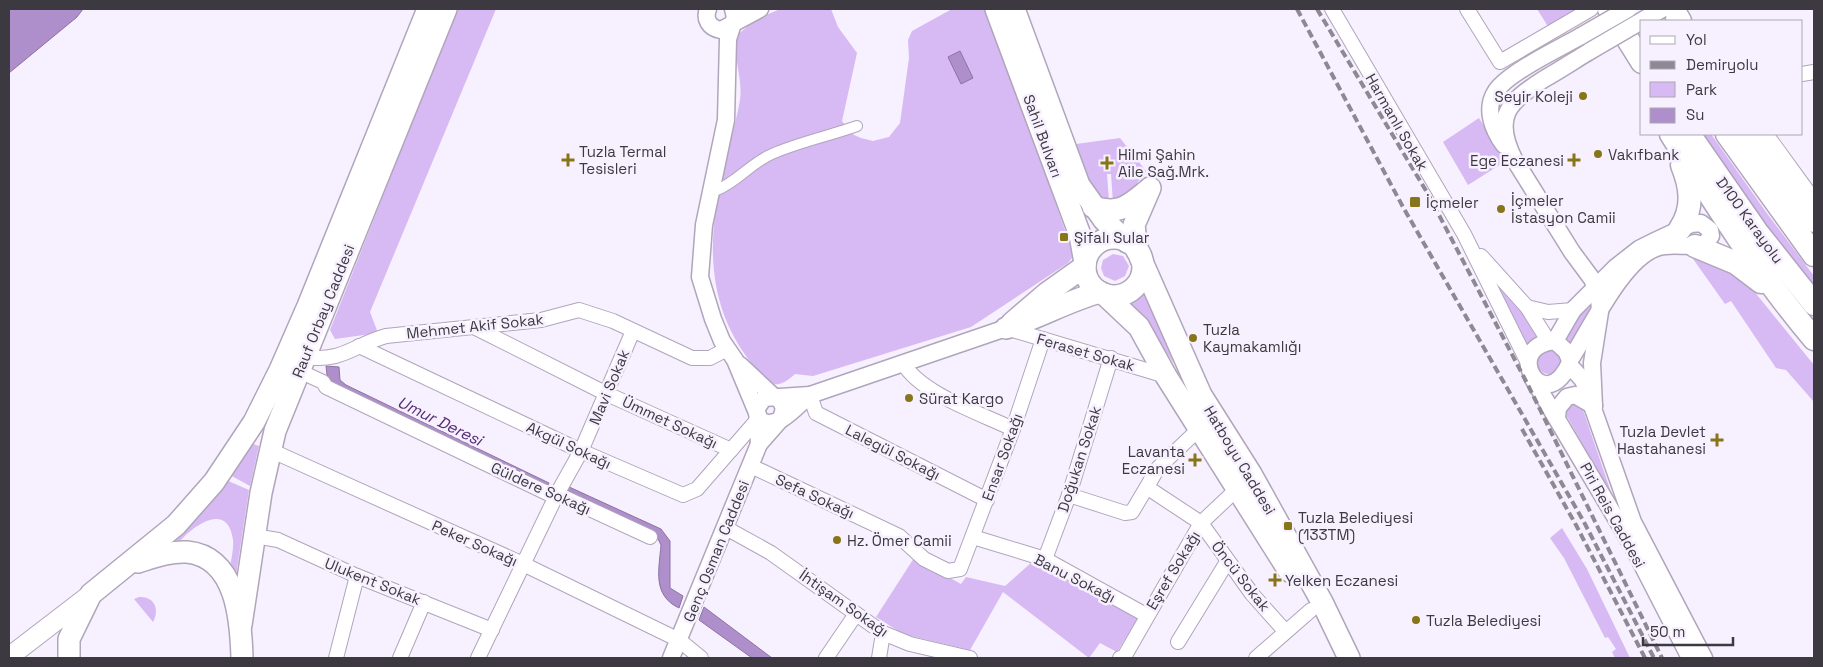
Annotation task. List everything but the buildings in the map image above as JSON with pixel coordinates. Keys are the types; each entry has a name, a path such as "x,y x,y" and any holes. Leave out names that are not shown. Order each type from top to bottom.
{"highway":[{"path":"1609,9 1637,54"},
{"path":"1647,9 1653,20"},
{"path":"1672,9 1679,20"},
{"path":"1670,135 1689,188 1688,213 1680,229"},
{"path":"1671,135 1782,301 1814,338"},
{"name":"D100 Karayolu","path":"1690,135 1757,232 1814,304"},
{"name":"D100 Karayolu","path":"1728,135 1814,255"},
{"path":"1751,135 1814,205"},
{"path":"1695,246 1736,263 1782,301"}],"main road":[{"name":"Rauf Orbay Caddesi","path":"69,658 69,640 91,594 176,525 194,506 239,446 265,402 312,297 428,9"},
{"name":"Rauf Orbay Caddesi","path":"251,658 241,631 254,536 275,431 446,9"},
{"name":"Sahil Bulvarı","path":"996,9 1079,232 1085,265"},
{"name":"Sahil Bulvarı","path":"1014,9 1075,176 1093,207 1135,250"},
{"path":"1021,9 1031,55"},
{"path":"1093,207 1109,211 1123,208 1150,188 1134,225 1135,250 1141,275 1131,290 1113,296 1102,293 1089,282 1085,265 1088,254 1100,241 1109,238 1135,250"},
{"name":"Hatboyu Caddesi","path":"1135,250 1201,395 1251,474 1322,602 1350,658"},
{"path":"1006,328 1042,297 1085,265"},
{"path":"1006,328 1042,316 1075,298 1102,293"},
{"name":"Hatboyu Caddesi","path":"1102,293 1139,327 1166,376 1281,556 1311,610 1333,658"},
{"name":"Rauf Orbay Caddesi","path":"128,565 176,552 200,556 219,569 234,594 241,631 242,658"},
{"path":"9,656 91,594"}],"street":[{"path":"698,9 708,16 713,28 720,30 728,28 733,16"},
{"path":"733,16 760,9"},
{"name":"Harmanlı Sokak","path":"1332,9 1464,234 1529,369"},
{"path":"1467,9 1500,62 1590,9"},
{"path":"1594,406 1592,363 1600,312 1596,288 1492,125 1492,100 1496,91 1527,67 1628,9"},
{"path":"1643,20 1662,9"},
{"path":"708,16 728,66"},
{"path":"733,16 728,39 726,120 708,202 700,263 704,293 712,319 731,354 783,404 784,412 781,419 775,423 767,424 757,416 760,400 773,396"},
{"path":"1514,159 1508,147 1504,126 1506,114 1514,101 1523,92 1640,22"},
{"path":"717,190 734,182 751,165 771,154 857,126"},
{"path":"1767,135 1814,205"},
{"path":"1696,223 1702,223 1710,230 1711,236 1708,241 1695,246 1663,246 1643,254 1617,284 1559,380 1541,382 1529,369 1532,352 1552,341 1576,307 1616,267 1639,249 1680,229 1696,223"},
{"name":"Harmanlı Sokak","path":"1464,234 1498,278 1527,307 1552,341"},
{"path":"1572,252 1596,269 1603,271 1616,267"},
{"path":"1572,252 1581,274 1581,292 1576,307"},
{"path":"1527,307 1548,312 1576,307"},
{"name":"Mehmet Akif Sokak","path":"301,364 341,356 359,346 386,336 541,320 579,310 633,331 692,358 710,358 731,354"},
{"name":"Ümmet Sokağı","path":"474,327 607,394 731,450"},
{"name":"Genç Osman Caddesi","path":"773,396 810,395 1006,328"},
{"name":"Feraset Sokak","path":"1006,328 1166,376"},
{"name":"Mavi Sokak","path":"478,658 557,494 581,451 633,331"},
{"name":"Ensar Sokağı","path":"956,571 960,569 974,536 1043,339"},
{"path":"1552,341 1566,351 1570,363 1583,380 1594,406"},
{"name":"Akgül Sokağı","path":"359,346 581,451 683,495 697,489 731,450 757,416"},
{"name":"Genç Osman Caddesi","path":"731,354 757,416 759,444"},
{"name":"Doğukan Sokak","path":"1045,559 1069,495 1111,358"},
{"path":"903,363 915,380 931,390 1013,429"},
{"name":"Güldere Sokağı","path":"301,364 323,382 326,387 540,490 549,494 557,494 650,537"},
{"name":"Piri Reis Caddesi","path":"1529,369 1633,547 1690,658"},
{"name":"Genç Osman Caddesi","path":"671,658 759,444 781,419 810,395"},
{"name":"Lalegül Sokağı","path":"810,395 816,413 987,500"},
{"path":"1557,417 1558,408 1567,397 1575,395 1594,406"},
{"name":"Piri Reis Caddesi","path":"1594,406 1633,522 1704,658"},
{"path":"1069,495 1125,512 1132,512 1148,488 1158,468 1199,429"},
{"name":"Peker Sokağı","path":"270,450 523,564 678,640 702,658"},
{"name":"Sefa Sokağı","path":"751,466 899,536 924,559 948,571 956,571"},
{"name":"Öncü Sokak","path":"1148,488 1201,523 1227,562 1285,631"},
{"name":"Eşref Sokağı","path":"1120,658 1124,657 1146,615 1201,523 1237,489"},
{"name":"İhtişam Sokağı","path":"726,528 771,552 883,633 910,644 970,658"},
{"name":"Ulukent Sokak","path":"254,536 278,540 357,576 492,630"},
{"name":"Banu Sokağı","path":"974,536 1045,559 1146,615"},
{"path":"1178,642 1227,562"},
{"path":"336,658 357,576"},
{"path":"400,658 424,602"},
{"path":"1256,658 1311,610"},
{"path":"826,658 856,614"},
{"path":"879,658 883,633"}],"green space":[{"path":"457,9 496,9 370,312 378,333 335,339 330,330"},
{"path":"780,9 831,9 838,27 857,53 842,121 854,135 873,141 889,137 900,123 909,58 908,40 912,31 952,9 989,9 1071,248 1072,258 1068,263 971,327 813,376 795,374 780,384 772,383 768,380 758,371 741,348 728,324 719,299 714,274 713,248 718,195 737,117 741,92 735,44 736,36 755,20"},
{"path":"1537,9 1593,9 1554,36"},
{"path":"1479,118 1506,161 1468,185 1443,142"},
{"path":"1701,135 1712,135 1814,276 1814,292"},
{"path":"1120,138 1146,171 1131,192 1113,203 1111,174 1107,174 1109,202 1095,192 1086,178 1076,144"},
{"path":"1113,254 1123,256 1129,266 1125,276 1115,281 1104,276 1101,268 1103,260"},
{"path":"1691,256 1724,266 1749,285 1814,365 1814,402 1786,370 1776,368 1731,301 1725,304"},
{"path":"1495,282 1519,305 1541,337 1532,345 1525,343"},
{"path":"1145,291 1174,364 1143,316 1126,303"},
{"path":"1594,295 1594,312 1569,348 1558,332"},
{"path":"1549,350 1558,353 1561,362 1558,371 1549,374 1540,371 1537,362 1540,353"},
{"path":"1574,403 1582,407 1612,495 1565,413 1567,405"},
{"path":"251,443 259,446 250,486 230,475"},
{"path":"226,480 249,490 236,575 230,568 233,540 230,528 225,521 218,519 210,520 193,529 180,541 172,540"},
{"path":"1562,528 1587,569 1630,658 1615,658 1612,652 1616,649 1608,637 1605,638 1564,558 1550,538"},
{"path":"914,558 961,584 966,577 1005,586 1032,562 1138,618 1117,652 1100,643 1089,658 1003,592 970,650 903,634 876,617"},
{"path":"144,597 154,604 156,612 153,622 134,599"}],"water":[{"path":"9,9 83,9 77,17 9,73"},
{"path":"960,51 973,78 961,84 948,57"},
{"path":"326,366 339,367 340,380 346,385 549,483 545,491 328,383"},
{"path":"567,486 661,529 670,541 670,588 683,596 679,608 670,603 661,589 659,572 661,545 658,539 563,495"},
{"path":"704,607 772,658 752,658 699,620"}],"railway":[{"path":"1297,9 1403,207 1584,522 1654,658"},
{"path":"1317,9 1428,194 1528,385 1662,658"},
{"path":"1522,429 1576,525 1645,658"}],"place":[{"name":"Seyir Koleji","path":"1583,96"},
{"name":"Vakıfbank","path":"1598,154"},
{"name":"Tuzla Termal Tesisleri","path":"568,160"},
{"name":"Ege Eczanesi","path":"1574,160"},
{"name":"Hilmi Şahin Aile Sağ.Mrk.","path":"1107,163"},
{"name":"İçmeler","path":"1415,202"},
{"name":"İçmeler İstasyon Camii","path":"1501,209"},
{"name":"Şifalı Sular","path":"1064,237"},
{"name":"Tuzla Kaymakamlığı","path":"1193,338"},
{"name":"Sürat Kargo","path":"909,398"},
{"name":"Tuzla Devlet Hastahanesi","path":"1717,440"},
{"name":"Lavanta Eczanesi","path":"1195,460"},
{"name":"Tuzla Belediyesi (133TM)","path":"1288,526"},
{"name":"Hz. Ömer Camii","path":"837,540"},
{"name":"Yelken Eczanesi","path":"1275,580"},
{"name":"Tuzla Belediyesi","path":"1416,620"}],"water label":[{"name":"Umur Deresi","path":"440,421"}]}
